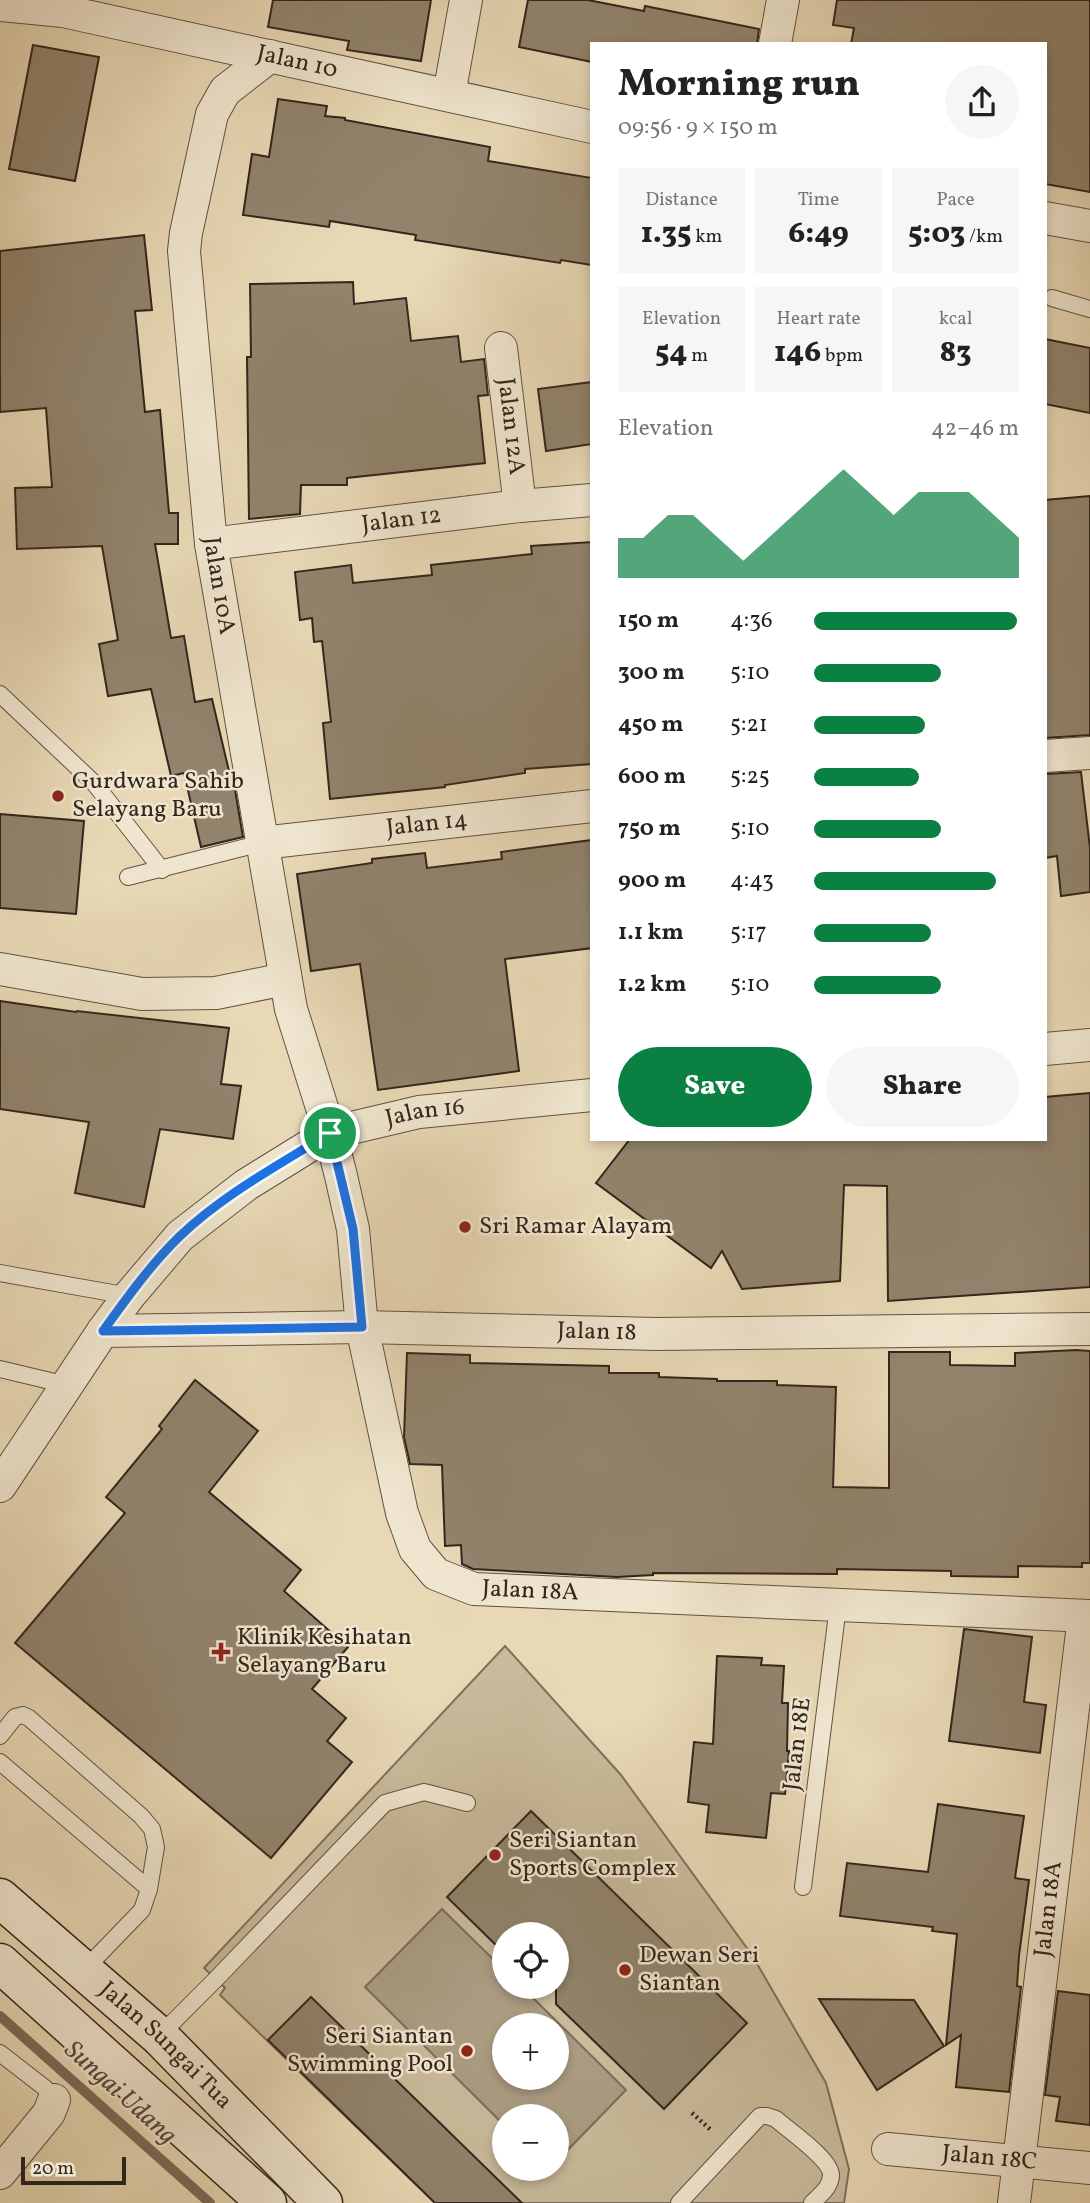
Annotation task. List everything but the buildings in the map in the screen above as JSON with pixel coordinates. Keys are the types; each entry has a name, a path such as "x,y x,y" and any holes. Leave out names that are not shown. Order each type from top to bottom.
{"main road":[{"name":"Jalan Sungai Tua","path":"0,1898 159,2036 323,2203"},
{"name":"Jalan Sungai Tua","path":"0,1963 267,2203"},
{"path":"59,2014 89,1974"}],"street":[{"path":"449,95 466,0"},
{"path":"775,42 783,0"},
{"name":"Jalan 10","path":"0,5 63,11 590,127"},
{"name":"Jalan 10A","path":"270,56 225,90 212,114 184,251 211,544 291,1009 330,1133"},
{"path":"1047,218 1090,226"},
{"name":"Jalan 12A","path":"501,348 520,506"},
{"name":"Jalan 12","path":"211,544 520,506 590,500"},
{"path":"1047,756 1090,753"},
{"name":"Jalan 14","path":"262,844 590,806"},
{"path":"0,969 142,993 216,993 285,979"},
{"path":"1047,1049 1090,1045"},
{"name":"Jalan 16","path":"0,1486 128,1296 161,1257 198,1221 246,1185 330,1133 419,1112 590,1095"},
{"name":"Jalan 18A","path":"330,1133 353,1229 362,1327 402,1513 415,1549 436,1574 474,1589 1087,1616 1017,2161 1014,2203"},
{"name":"Jalan 18","path":"103,1331 362,1327 657,1335 1090,1329"},
{"path":"0,2173 49,2113 54,2100"},
{"name":"Jalan 18C","path":"888,2149 1090,2168"}],"lane":[{"path":"1052,298 1090,309"},
{"path":"0,694 94,783 162,870"},
{"path":"128,877 262,844"},
{"path":"0,1273 128,1296"},
{"path":"0,1369 67,1385"},
{"name":"Jalan 18E","path":"803,1887 838,1606"},
{"path":"0,1736 15,1717 23,1715 29,1718 141,1816 152,1829 156,1847 149,1889 142,1910 89,1974"},
{"path":"0,1762 149,1889"},
{"path":"159,2036 226,1970 385,1803 424,1792 467,1803"},
{"path":"0,2053 45,2088 54,2100"},
{"path":"679,2203 760,2116 776,2119 826,2162 831,2173 828,2185 812,2203"}],"shaded area":[{"name":"Seri Siantan Sports Complex","path":"505,1646 621,1775 752,1955 826,2083 849,2169 844,2203 435,2203 220,1995 225,1988 204,1968"},
{"name":"Seri Siantan Swimming Pool","path":"442,1909 492,1958 492,1999 534,1999 548,2013 492,2013 492,2090 569,2090 569,2034 626,2090 569,2149 569,2104 492,2104 492,2113 365,1987"}],"waterway":[{"name":"Sungai Udang","path":"0,2016 210,2203"}],"place":[{"name":"Gurdwara Sahib Selayang Baru","path":"58,796"},
{"name":"Sri Ramar Alayam","path":"465,1227"},
{"name":"Klinik Kesihatan Selayang Baru","path":"221,1652"},
{"name":"Seri Siantan Sports Complex","path":"495,1855"},
{"name":"Dewan Seri Siantan","path":"625,1970"},
{"name":"Seri Siantan Swimming Pool","path":"467,2051"}],"route":[{"path":"330,1133 353,1229 362,1327 103,1331 128,1296 180,1236 246,1185 330,1133"}]}
